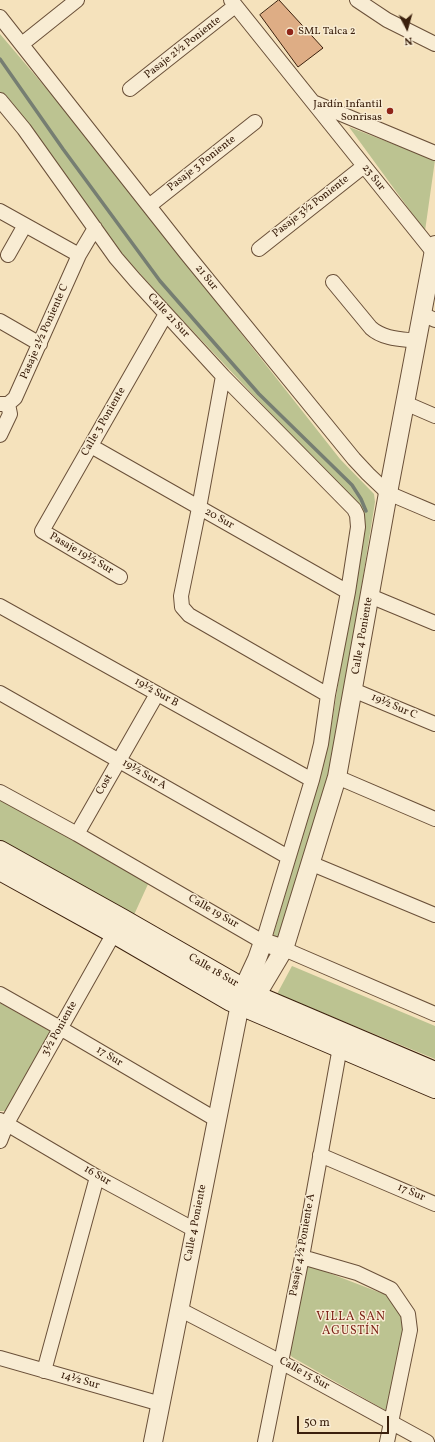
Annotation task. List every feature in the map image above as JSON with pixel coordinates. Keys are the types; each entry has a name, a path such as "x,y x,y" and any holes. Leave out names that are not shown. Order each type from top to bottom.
{"main road":[{"name":"Calle 18 Sur","path":"0,851 118,926 246,997 340,1048 435,1088"},
{"name":"Calle 18 Sur","path":"0,870 118,926"},
{"name":"Calle 18 Sur","path":"246,997 435,1072"}],"street":[{"path":"22,44 77,0"},
{"path":"357,0 388,20 435,44"},
{"name":"Pasaje 2½ Poniente","path":"130,89 233,3"},
{"name":"23 Sur","path":"233,3 364,166 434,249"},
{"name":"21 Sur","path":"0,17 186,253 368,474 388,493 435,513"},
{"name":"Calle 21 Sur","path":"0,100 24,128 116,258 222,376 350,505 357,515"},
{"name":"23 Sur","path":"313,102 435,153"},
{"name":"Pasaje 3 Poniente","path":"149,206 255,122"},
{"name":"Pasaje 3½ Poniente","path":"259,249 364,166"},
{"path":"0,211 79,255"},
{"path":"8,255 25,225"},
{"name":"Pasaje 2½ Poniente C","path":"0,436 10,414 4,404 15,398 79,255 95,228"},
{"name":"Calle 4 Poniente","path":"246,997 284,949 337,777 417,341 429,317 434,249"},
{"path":"333,282 371,328 378,333 386,337 417,341"},
{"name":"Calle 3 Poniente","path":"42,531 166,314"},
{"path":"0,321 40,344"},
{"path":"222,376 180,600 183,610 189,615 328,695"},
{"path":"405,403 435,416"},
{"name":"20 Sur","path":"91,446 348,592"},
{"name":"Calle 4 Poniente","path":"153,1442 216,1120 246,997 312,780 321,744 328,695 348,592 358,527 357,515"},
{"name":"Pasaje 19½ Sur","path":"42,531 120,577"},
{"path":"370,596 435,624"},
{"name":"19½ Sur B","path":"0,606 312,780"},
{"name":"19½ Sur C","path":"353,690 435,724"},
{"name":"19½ Sur A","path":"0,693 288,857"},
{"name":"Cost","path":"77,834 157,694"},
{"path":"337,777 435,819"},
{"name":"Calle 19 Sur","path":"0,792 77,834 263,942 284,949 435,1014"},
{"path":"310,862 435,915"},
{"name":"3½ Poniente","path":"0,1141 4,1121 60,1028 118,926"},
{"name":"17 Sur","path":"0,994 216,1120"},
{"name":"Pasaje 4½ Poniente A","path":"266,1442 302,1257 340,1048"},
{"name":"16 Sur","path":"4,1121 97,1177 195,1230"},
{"name":"17 Sur","path":"320,1155 435,1204"},
{"path":"44,1371 97,1177"},
{"path":"302,1257 357,1273 391,1289 408,1314 410,1330 387,1442"},
{"name":"Calle 15 Sur","path":"179,1309 281,1362 427,1442"},
{"name":"14½ Sur","path":"0,1358 161,1404"}],"green space":[{"path":"0,34 74,121 340,459 374,494 375,502 331,776 280,938 273,936 322,770 332,722 364,523 328,474 172,309 117,248 82,198 0,96"},
{"path":"349,127 435,160 425,231"},
{"path":"0,799 149,882 133,917 0,841"},
{"path":"292,966 435,1026 435,1059 277,994"},
{"path":"0,1003 53,1033 9,1111 0,1111"},
{"path":"303,1263 394,1298 406,1324 390,1413 292,1357 287,1351"}],"building":[{"name":"SML Talca 2","path":"279,0 323,48 298,67 260,15"}],"waterway":[{"path":"0,59 63,149 160,281 259,394 352,485 361,499 366,511"}],"place":[{"name":"SML Talca 2","path":"290,32"},
{"name":"Jardín Infantil Sonrisas","path":"390,111"}],"district":[{"name":"VILLA SAN AGUSTÍN","path":"351,1325"}]}
